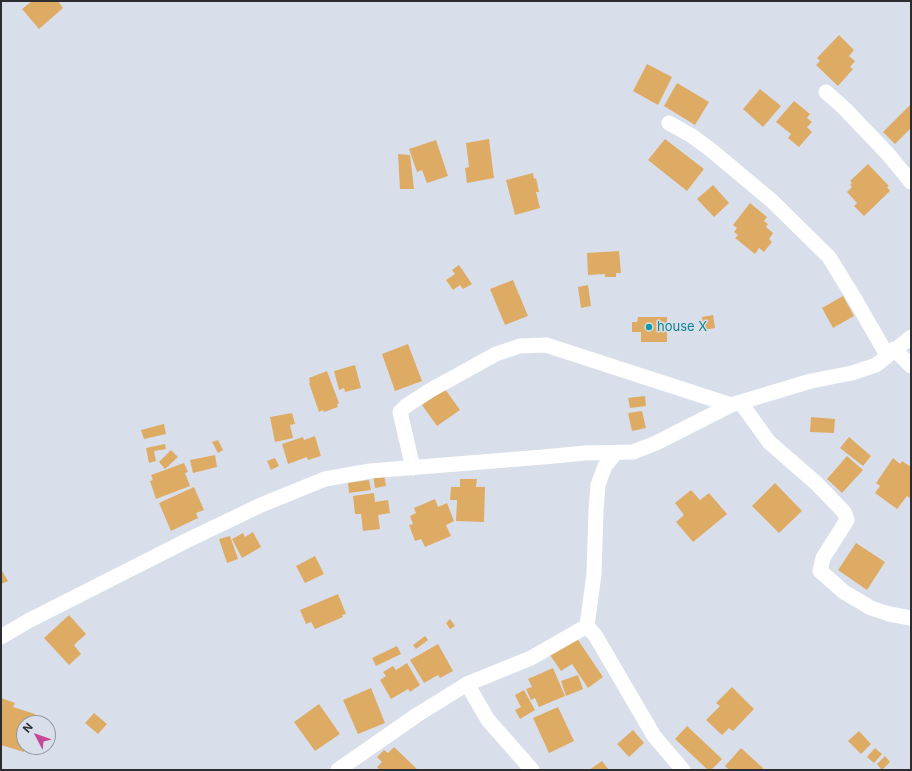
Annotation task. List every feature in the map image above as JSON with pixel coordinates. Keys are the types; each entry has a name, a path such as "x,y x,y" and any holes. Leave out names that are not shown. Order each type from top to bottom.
{"street":[{"path":"826,92 844,108 882,148 911,182"},
{"path":"669,122 692,136 772,201 829,257 856,301 891,352 911,366"},
{"path":"1,637 28,621 188,540 260,505 325,479 370,471 585,453 633,452 656,443 736,404 811,381 852,373 876,365 911,337"},
{"path":"413,468 400,412 406,406 496,354 520,346 546,345 736,404 768,442 816,483 844,512 847,520 823,558 820,571 844,592 871,608 890,614 911,618"},
{"path":"616,452 605,466 598,485 594,574 587,626 595,635 654,736 683,770"},
{"path":"338,770 417,715 466,684 531,658 587,626"},
{"path":"466,684 488,720 532,770"}],"building":[{"path":"32,1 58,1 63,8 39,29 22,9"},
{"path":"839,35 854,50 849,56 855,61 850,67 853,69 838,86 816,65 820,61 817,58"},
{"path":"647,64 672,77 658,105 633,91"},
{"path":"677,83 709,102 695,125 664,106"},
{"path":"760,89 781,106 763,127 743,109"},
{"path":"794,101 810,114 807,118 812,122 807,127 812,132 799,147 788,138 791,134 776,122"},
{"path":"911,104 911,128 895,144 883,132"},
{"path":"489,139 494,178 467,183 465,168 469,167 466,143"},
{"path":"665,139 704,169 687,191 648,160"},
{"path":"436,140 448,176 427,183 422,170 417,172 409,149"},
{"path":"398,154 410,155 414,189 400,189"},
{"path":"868,164 889,186 887,187 890,191 864,216 854,206 857,203 847,192 852,187 850,185 852,183 850,181"},
{"path":"533,173 534,179 536,178 539,192 536,192 540,208 515,215 506,180"},
{"path":"713,185 729,203 714,217 697,199"},
{"path":"750,203 767,217 764,221 768,224 766,227 773,233 769,239 772,242 764,252 759,248 755,254 735,238 738,235 734,232 737,228 733,225"},
{"path":"619,251 621,273 616,273 616,277 605,277 605,274 588,275 587,253"},
{"path":"459,265 472,284 463,289 460,285 453,290 446,280 455,274 452,270"},
{"path":"513,280 528,316 505,325 490,289"},
{"path":"588,285 591,306 581,308 578,287"},
{"path":"843,296 854,316 833,328 822,308"},
{"path":"713,315 715,328 704,330 702,317"},
{"name":"house X","path":"638,317 667,317 667,342 641,342 641,332 632,332 632,322 637,322"},
{"path":"408,344 422,381 395,391 382,354"},
{"path":"355,365 361,388 345,392 344,388 339,390 334,371"},
{"path":"327,371 339,403 337,404 338,407 324,412 323,410 319,412 309,383 309,378"},
{"path":"445,389 460,410 437,426 422,405"},
{"path":"645,396 646,406 630,408 628,398"},
{"path":"642,411 646,428 632,431 628,413"},
{"path":"292,413 295,424 290,425 293,438 275,442 270,417"},
{"path":"811,417 835,419 834,433 810,432"},
{"path":"164,424 166,434 144,439 141,430"},
{"path":"315,436 321,456 308,460 307,457 288,464 282,444 303,437 304,440"},
{"path":"849,437 871,456 863,466 840,448"},
{"path":"218,440 223,450 218,453 212,442"},
{"path":"165,444 166,449 154,451 156,461 149,463 146,448"},
{"path":"171,450 178,457 165,469 159,462"},
{"path":"215,455 217,467 193,473 190,460"},
{"path":"847,456 863,470 842,493 827,479"},
{"path":"275,458 279,466 271,470 267,461"},
{"path":"893,458 900,464 902,461 911,467 911,499 907,496 897,509 875,493 880,486 876,483"},
{"path":"184,463 188,472 185,473 190,486 156,499 150,481 153,480 151,475"},
{"path":"384,474 386,486 375,488 373,475"},
{"path":"460,479 477,479 476,487 485,487 484,522 456,521 457,500 450,500 451,487 460,487"},
{"path":"369,480 371,490 349,493 348,483"},
{"path":"775,483 802,511 779,533 752,506"},
{"path":"194,487 204,510 196,513 198,518 171,531 159,503"},
{"path":"691,490 700,500 709,493 727,514 693,542 676,522 684,515 675,503"},
{"path":"374,493 375,502 388,500 390,513 378,515 380,529 363,531 361,514 355,514 353,496"},
{"path":"435,499 438,507 447,503 454,521 446,525 451,536 425,547 421,539 415,541 409,525 413,524 410,516 416,513 414,508"},
{"path":"253,532 261,547 242,558 232,539 243,533 245,537"},
{"path":"230,536 238,559 227,563 219,539"},
{"path":"856,543 885,562 867,590 838,570"},
{"path":"315,556 324,574 305,583 296,566"},
{"path":"1,569 8,581 1,584"},
{"path":"338,594 346,614 342,615 343,617 315,629 311,622 306,624 300,610"},
{"path":"69,615 86,634 74,645 81,654 69,665 44,638"},
{"path":"450,619 455,626 450,629 446,623"},
{"path":"425,636 428,640 416,649 413,645"},
{"path":"576,637 603,677 588,688 572,664 561,671 550,655"},
{"path":"438,644 453,671 440,678 438,675 424,683 410,660"},
{"path":"397,646 401,654 376,666 372,658"},
{"path":"407,663 420,685 410,692 408,689 391,699 380,680 386,676 383,672 393,666 396,670"},
{"path":"553,668 565,696 539,707 535,698 531,700 526,689 532,687 528,679"},
{"path":"578,675 583,689 566,696 561,681"},
{"path":"732,687 754,709 733,731 729,728 722,735 706,720 720,706 716,703"},
{"path":"371,688 385,723 358,734 343,700"},
{"path":"524,690 535,710 520,719 515,710 521,707 515,695"},
{"path":"1,698 15,703 13,707 35,714 16,715 16,750 1,745"},
{"path":"319,704 340,734 315,751 294,722"},
{"path":"558,707 574,741 549,753 533,718"},
{"path":"94,713 107,724 98,734 85,723"},
{"path":"687,726 722,759 711,770 708,770 675,739"},
{"path":"633,730 644,743 629,757 617,744"},
{"path":"859,731 871,744 861,754 848,741"},
{"path":"394,747 417,769 416,770 380,770 377,767 382,762 377,757 384,750 388,753"},
{"path":"741,748 763,768 762,770 729,770 725,766"},
{"path":"875,748 882,754 874,763 867,757"},
{"path":"885,756 890,762 882,770 877,764"},
{"path":"602,761 609,770 589,770"}],"place":[{"name":"house X","path":"649,327"}]}
